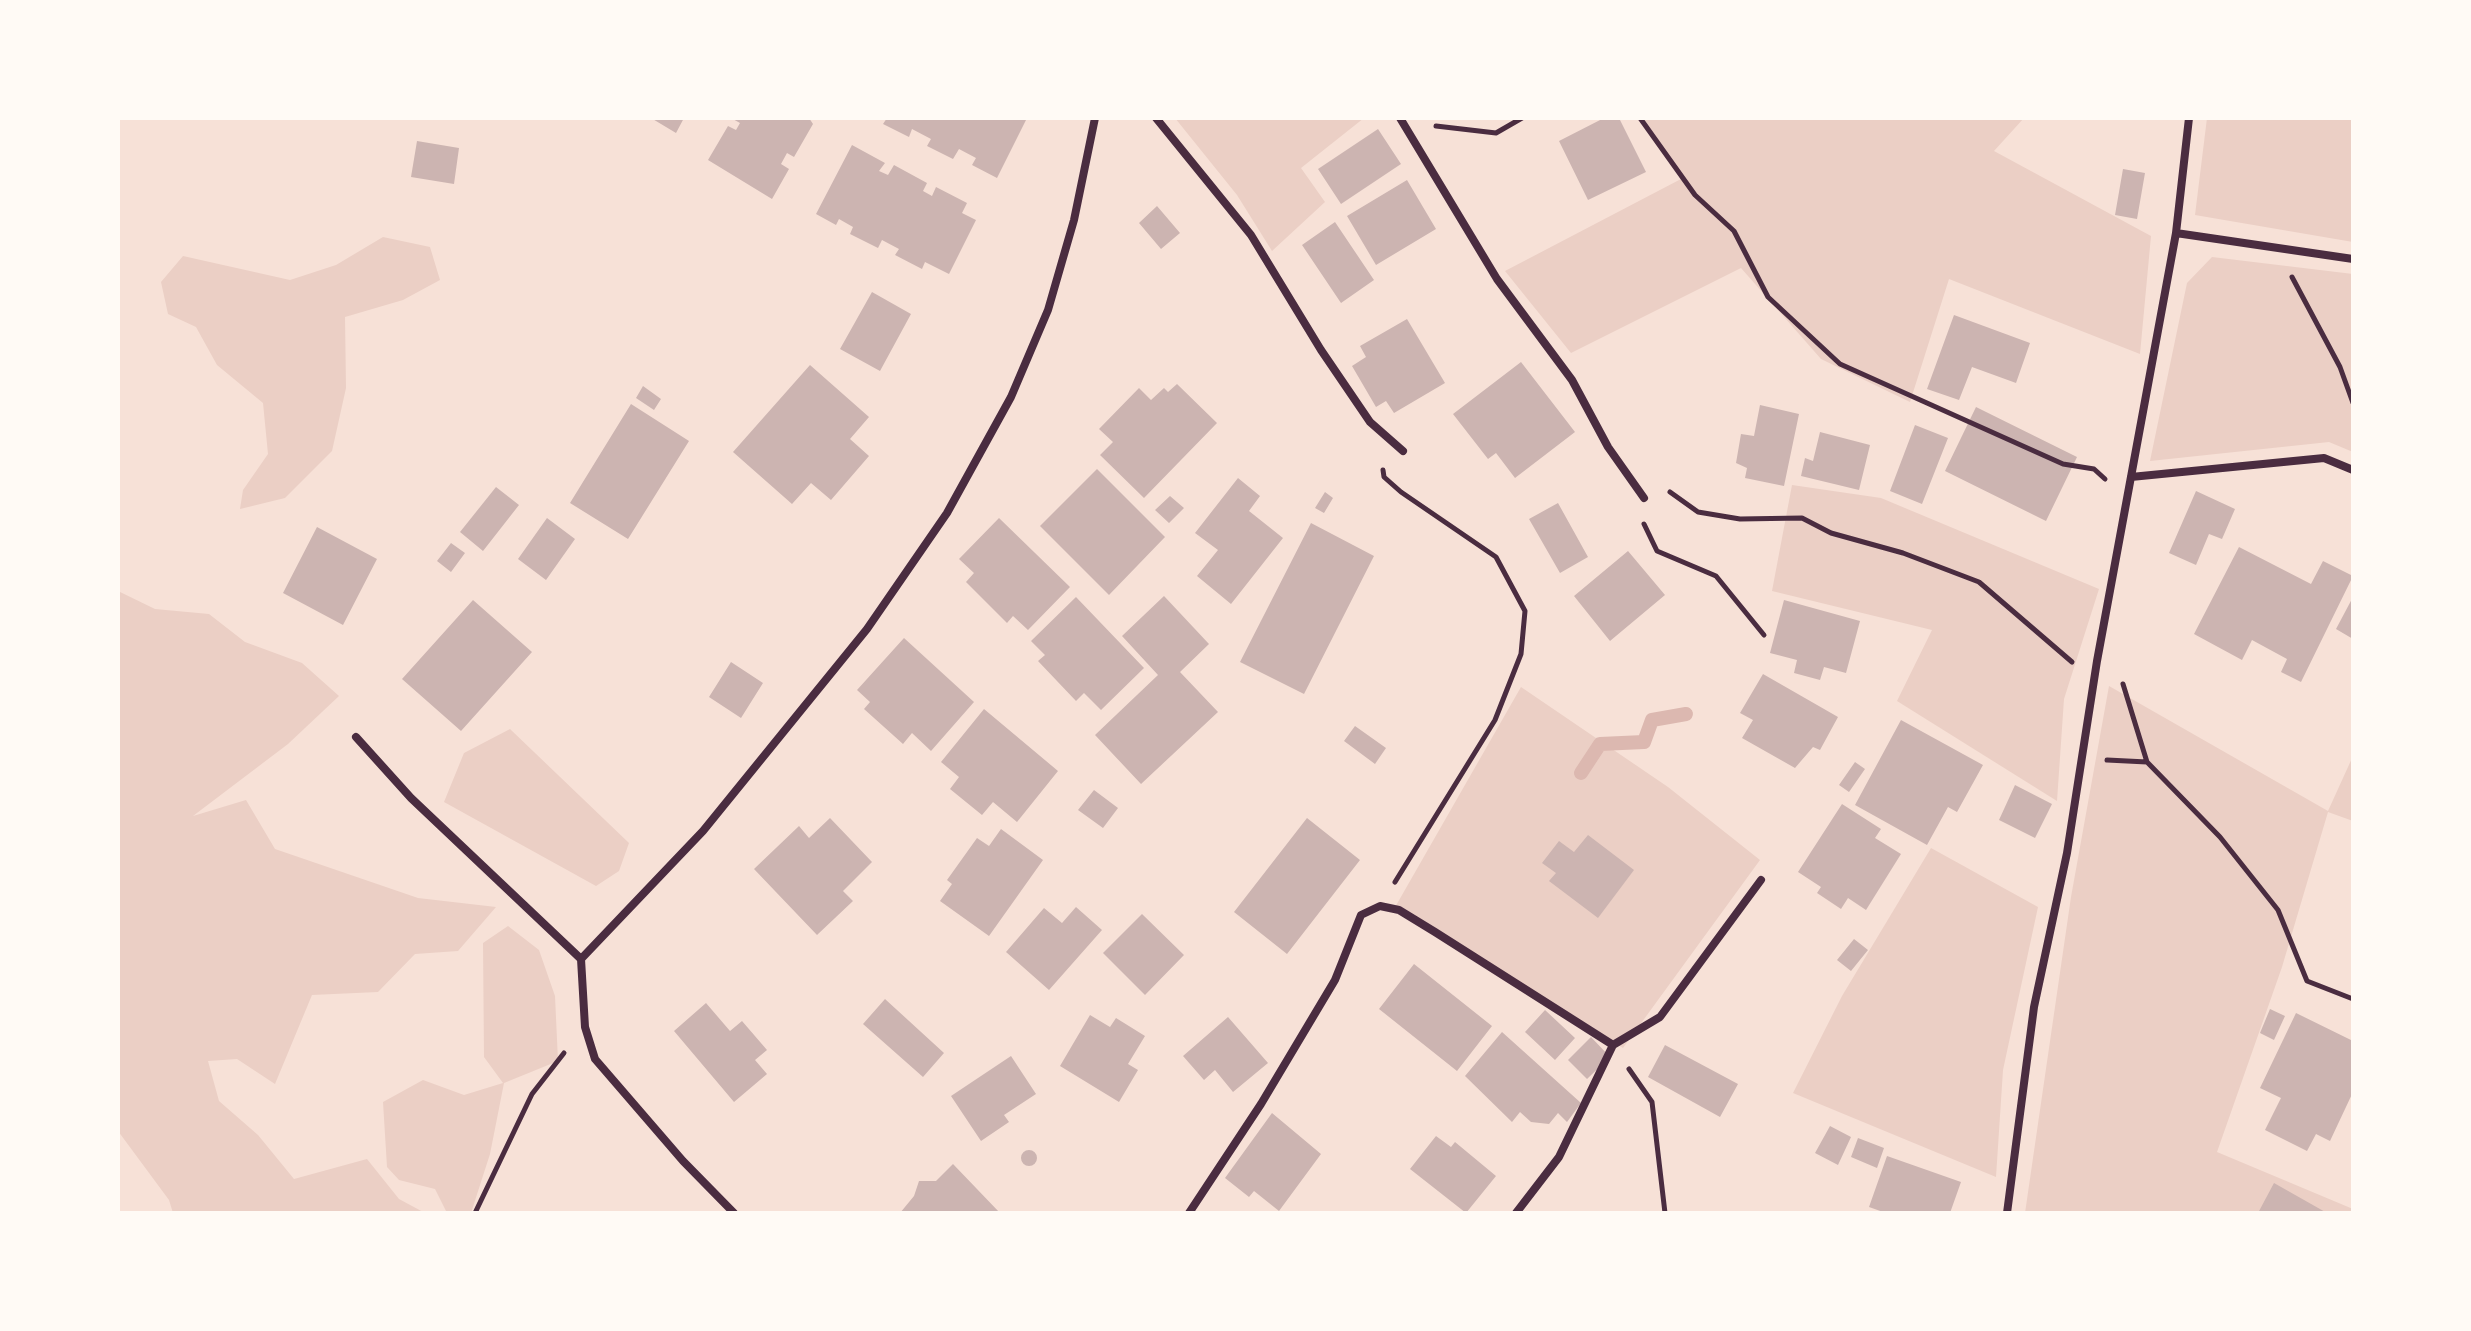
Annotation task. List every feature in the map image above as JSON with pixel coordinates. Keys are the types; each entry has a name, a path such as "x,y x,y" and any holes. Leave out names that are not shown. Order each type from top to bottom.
{"street":[{"path":"581,959 703,831 867,629 947,513 1011,397 1048,310 1074,220 1095,118"},
{"path":"1156,118 1251,235 1321,350 1370,422 1403,451"},
{"path":"2007,1213 2034,1007 2067,853 2102,635 2176,233 2189,118"},
{"path":"1401,120 1497,279 1572,380 1608,447 1644,498"},
{"path":"2176,233 2353,259"},
{"path":"2131,477 2324,458 2353,470"},
{"path":"356,737 411,798 581,959 585,1027 595,1059 683,1161 734,1213"},
{"path":"1516,1213 1559,1157 1613,1045 1660,1017 1761,880"},
{"path":"1189,1213 1261,1104 1335,980 1361,915 1380,906 1399,910 1613,1045"}],"path":[{"path":"1401,120 1496,133 1522,118"},
{"path":"1640,118 1695,195 1734,231 1768,297 1840,364 2063,464 2094,469 2128,496"},
{"path":"2277,248 2340,367 2353,403"},
{"path":"1370,422 1384,477 1496,557 1525,611 1521,654 1495,720 1380,906"},
{"path":"1638,512 1657,551 1716,576 1764,635"},
{"path":"1698,512 1740,519 1802,518 1831,533 1903,553 1979,582 2094,681"},
{"path":"2102,635 2116,663 2147,762 2220,837 2278,910 2307,981 2353,999"},
{"path":"2082,759 2147,762"},
{"path":"475,1213 532,1094 585,1027"},
{"path":"1613,1045 1652,1102 1665,1213"}],"shaded area":[{"path":"1175,118 1364,118 1301,168 1325,202 1272,251 1237,195"},
{"path":"1640,118 2024,118 1994,151 2151,236 2140,354 1949,279 1910,402 1821,359 1741,268 1571,353 1505,271 1681,179"},
{"path":"2207,118 2353,118 2353,242 2195,215"},
{"path":"383,237 430,247 440,280 403,300 345,317 346,388 332,451 285,498 240,509 243,490 268,454 263,403 217,365 196,327 168,314 161,282 183,256 290,280 336,265"},
{"path":"2212,257 2353,274 2353,452 2329,442 2150,461 2187,283"},
{"path":"1792,485 1881,498 2099,589 2064,699 2057,801 1897,701 1932,630 1772,591"},
{"path":"118,591 155,609 209,614 245,642 302,663 339,696 288,744 193,816 246,800 275,849 418,898 496,907 458,951 415,954 378,992 312,995 275,1084 237,1059 208,1061 219,1101 258,1135 294,1179 367,1159 399,1199 425,1213 173,1213 169,1200 118,1131"},
{"path":"2109,686 2328,811 2353,756 2353,821 2328,812 2282,967 2217,1152 2353,1209 2353,1213 2025,1213 2071,897"},
{"path":"1521,687 1668,787 1760,860 1623,1048 1394,909"},
{"path":"510,729 629,843 619,871 596,886 444,802 464,753"},
{"path":"1931,848 2038,907 2003,1070 1996,1177 1793,1093 1842,996"},
{"path":"508,926 539,950 555,996 558,1061 504,1083 490,1154 471,1213 447,1213 435,1189 399,1180 387,1167 383,1102 423,1080 464,1095 503,1083 484,1057 483,943"}],"building":[{"path":"651,118 684,118 676,133"},
{"path":"731,118 809,118 813,124 794,157 787,153 781,164 789,169 772,199 708,160 728,126 736,130 740,123"},
{"path":"887,118 1027,118 997,178 972,165 976,158 959,149 953,159 927,146 931,139 912,129 909,137 883,124"},
{"path":"1604,118 1619,118 1646,172 1588,200 1559,141"},
{"path":"1378,129 1401,164 1341,204 1318,169"},
{"path":"417,141 459,148 454,184 411,177"},
{"path":"852,145 885,163 879,171 888,175 894,165 927,183 923,191 932,196 936,187 967,203 962,213 976,220 949,274 925,262 922,269 895,255 899,249 882,240 878,248 850,234 853,227 839,219 836,225 816,214"},
{"path":"2123,169 2145,173 2137,219 2115,215"},
{"path":"1407,180 1436,229 1376,265 1347,216"},
{"path":"1157,206 1180,233 1161,249 1139,223"},
{"path":"1335,222 1374,280 1341,303 1302,245"},
{"path":"872,292 911,314 880,371 840,349"},
{"path":"1954,315 2030,343 2016,383 1972,367 1959,400 1927,389"},
{"path":"1407,319 1445,383 1394,413 1386,401 1376,407 1352,366 1366,357 1360,346"},
{"path":"1521,362 1575,432 1515,478 1496,453 1488,459 1453,414"},
{"path":"810,365 869,417 850,439 869,456 831,500 811,483 792,504 733,452"},
{"path":"1177,384 1217,423 1144,498 1100,455 1113,442 1099,429 1139,388 1151,400 1164,388 1168,392"},
{"path":"643,386 661,399 654,410 636,398"},
{"path":"631,404 689,441 628,539 570,503"},
{"path":"1760,405 1799,414 1784,486 1745,478 1747,468 1736,463 1741,434 1754,436"},
{"path":"1976,407 2077,457 2046,521 1945,471"},
{"path":"1915,425 1948,438 1922,504 1890,491"},
{"path":"1820,432 1870,445 1859,490 1801,476 1805,458 1813,461"},
{"path":"1097,469 1165,537 1109,595 1040,526"},
{"path":"1238,478 1260,496 1249,511 1283,538 1231,604 1197,576 1218,550 1195,533"},
{"path":"496,487 519,505 483,551 460,532"},
{"path":"2196,491 2235,509 2222,539 2209,534 2196,565 2169,553"},
{"path":"1325,492 1333,498 1324,513 1315,508"},
{"path":"1170,496 1184,508 1169,523 1155,510"},
{"path":"1558,503 1588,557 1560,573 1529,519"},
{"path":"547,518 575,539 546,580 518,559"},
{"path":"999,518 1070,587 1028,630 1013,616 1007,623 966,582 974,573 959,559"},
{"path":"1311,523 1374,556 1304,694 1240,662"},
{"path":"317,527 377,559 343,625 283,593"},
{"path":"451,543 465,553 451,572 437,561"},
{"path":"2239,547 2311,584 2323,561 2353,576 2301,682 2281,672 2287,659 2252,640 2242,660 2194,634"},
{"path":"1628,551 1665,595 1610,641 1574,596"},
{"path":"1164,596 1209,644 1180,672 1218,712 1141,784 1095,735 1158,675 1122,636"},
{"path":"1076,597 1144,668 1101,710 1084,693 1076,701 1038,661 1045,655 1031,641"},
{"path":"2353,597 2353,639 2336,629"},
{"path":"473,600 532,652 461,731 402,679"},
{"path":"1784,600 1860,621 1846,673 1824,667 1820,680 1794,673 1797,660 1770,653"},
{"path":"904,638 974,702 931,751 912,733 903,744 864,709 870,702 857,690"},
{"path":"731,662 763,683 741,718 709,697"},
{"path":"1763,674 1838,717 1820,750 1813,747 1795,768 1742,738 1753,720 1740,713"},
{"path":"984,709 1058,771 1017,822 993,802 982,815 950,789 959,777 941,762"},
{"path":"1901,720 1983,765 1957,812 1948,807 1927,845 1855,805"},
{"path":"1355,726 1386,748 1375,764 1344,741"},
{"path":"1855,762 1865,769 1849,792 1839,785"},
{"path":"2015,785 2052,804 2035,838 1999,820"},
{"path":"1094,790 1118,808 1103,828 1078,810"},
{"path":"1842,804 1881,829 1875,838 1901,854 1866,910 1848,898 1841,909 1817,893 1821,887 1798,872"},
{"path":"830,818 872,862 843,891 853,901 817,935 754,869 799,826 809,838"},
{"path":"1307,818 1360,860 1287,954 1234,912"},
{"path":"1001,829 1043,860 989,936 940,901 952,884 947,880 977,838 989,846"},
{"path":"1588,835 1634,870 1598,918 1549,881 1556,873 1542,863 1559,841 1574,852"},
{"path":"1076,907 1102,930 1049,990 1006,952 1044,908 1062,923"},
{"path":"1142,914 1184,955 1145,995 1103,953"},
{"path":"1854,939 1868,950 1851,971 1837,960"},
{"path":"1414,964 1492,1026 1457,1071 1379,1009"},
{"path":"885,999 944,1053 923,1077 863,1024"},
{"path":"706,1003 730,1031 742,1021 767,1050 755,1060 767,1074 734,1102 674,1031"},
{"path":"2270,1009 2285,1016 2274,1040 2260,1033"},
{"path":"1545,1010 1575,1038 1555,1060 1525,1032"},
{"path":"2296,1013 2353,1041 2353,1092 2330,1141 2316,1134 2307,1151 2265,1130 2281,1098 2260,1088"},
{"path":"1090,1015 1110,1027 1116,1018 1145,1036 1128,1064 1138,1070 1119,1102 1060,1066"},
{"path":"1228,1017 1268,1063 1233,1092 1215,1070 1204,1080 1183,1056"},
{"path":"1502,1032 1581,1103 1567,1122 1558,1113 1549,1124 1531,1122 1520,1112 1512,1122 1465,1076"},
{"path":"1591,1037 1610,1057 1587,1079 1568,1060"},
{"path":"1665,1045 1738,1084 1720,1117 1648,1077"},
{"path":"1011,1056 1036,1094 1004,1115 1009,1122 981,1141 951,1096"},
{"path":"1272,1113 1321,1154 1279,1211 1254,1191 1249,1197 1225,1178"},
{"path":"1830,1126 1851,1137 1838,1165 1815,1153"},
{"path":"1436,1136 1451,1147 1455,1142 1496,1176 1466,1213 1410,1169"},
{"path":"1858,1138 1884,1148 1877,1168 1851,1157"},
{"path":"1026,1150 1032,1150 1037,1158 1035,1164 1026,1166 1021,1161 1021,1155"},
{"path":"1887,1156 1961,1182 1950,1213 1886,1213 1869,1207"},
{"path":"953,1164 1000,1213 900,1213 914,1196 919,1181 936,1181"},
{"path":"2274,1183 2327,1213 2258,1213"}],"waterway":[{"path":"1581,773 1600,744 1644,742 1652,720 1686,714"}]}
